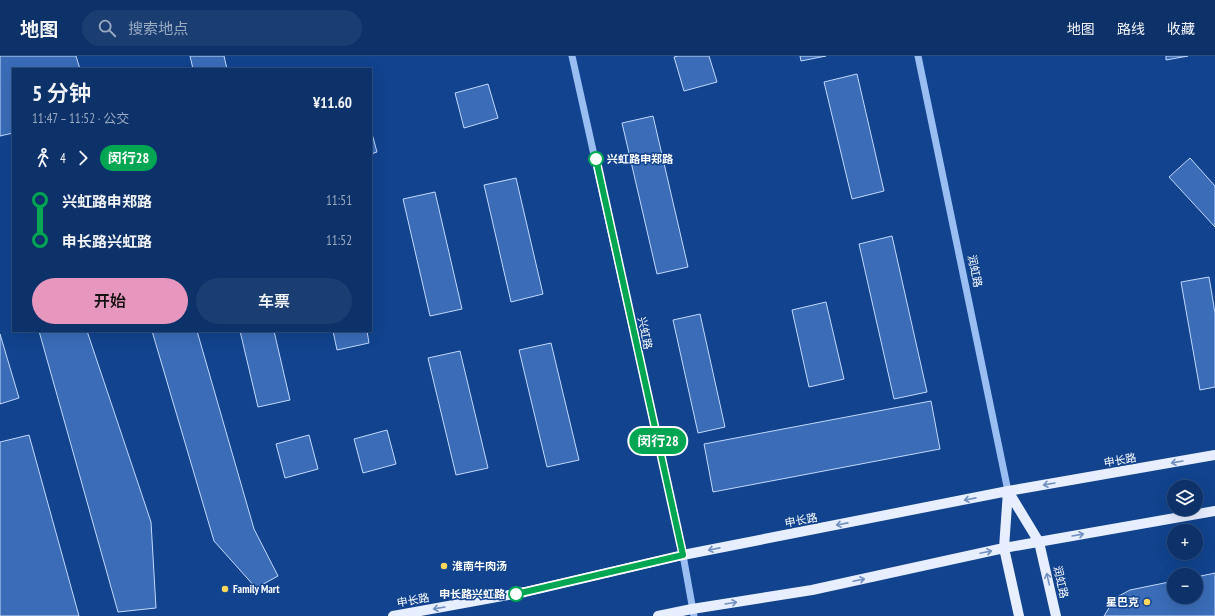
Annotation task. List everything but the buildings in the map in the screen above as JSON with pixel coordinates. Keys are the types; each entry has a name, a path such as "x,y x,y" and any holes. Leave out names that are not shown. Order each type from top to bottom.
{"main road":[{"name":"申长路","path":"393,616 525,592 683,555 1008,491 1215,455"},
{"name":"润虹路","path":"1008,491 1039,542 1056,616"},
{"name":"润虹路","path":"1008,491 1004,548 1019,616"},
{"path":"658,616 693,612 812,590 1004,548 1215,511"}],"street":[{"name":"兴虹路","path":"572,56 683,555 693,612"},
{"name":"润虹路","path":"918,56 1008,491"}],"bus line":[{"name":"闵行28","path":"516,594 683,555 596,159"}],"place":[{"name":"兴虹路申郑路","path":"596,159"},
{"name":"淮南牛肉汤","path":"444,566"},
{"name":"Family Mart","path":"225,589"},
{"name":"申长路兴虹路","path":"516,594"},
{"name":"星巴克","path":"1147,602"}]}
